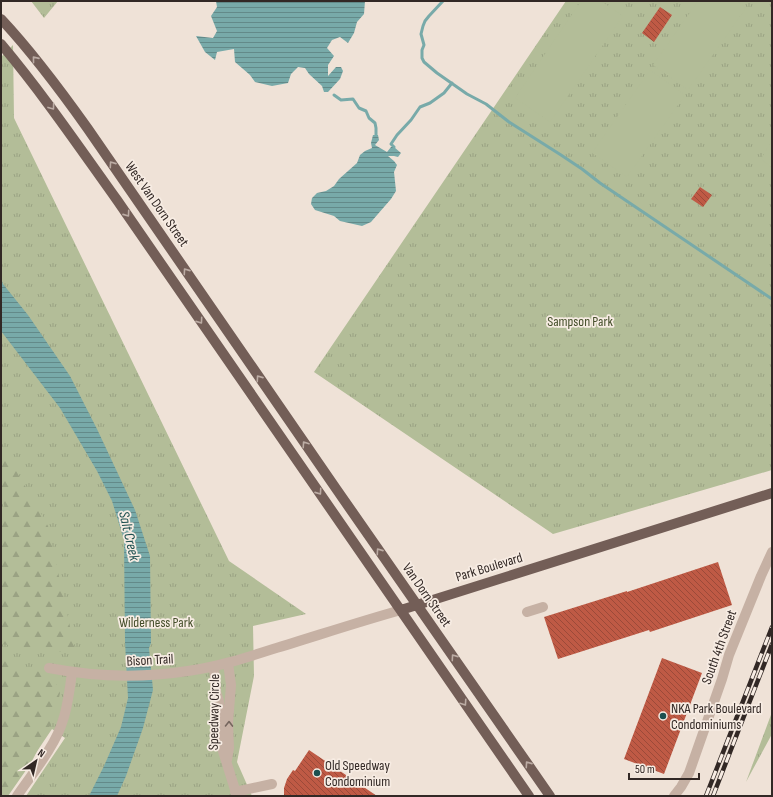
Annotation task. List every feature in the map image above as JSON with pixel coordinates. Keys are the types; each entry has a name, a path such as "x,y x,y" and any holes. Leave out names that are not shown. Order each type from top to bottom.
{"main road":[{"name":"West Van Dorn Street","path":"3,21 39,63 76,112 282,410"},
{"path":"1,44 59,117 529,796"},
{"name":"Van Dorn Street","path":"282,410 550,796"},
{"name":"Park Boulevard","path":"401,610 772,493"}],"street":[{"name":"South 4th Street","path":"674,796 689,774 729,655 772,552"},
{"path":"527,612 543,607"},
{"name":"Park Boulevard","path":"214,666 228,663 370,618 401,610"},
{"name":"Speedway Circle","path":"227,762 229,748 228,723 230,685 228,663"},
{"name":"Speedway Circle","path":"214,666 216,692 219,701 222,748 236,794"},
{"name":"Bison Trail","path":"72,672 141,675 188,671 214,666"},
{"path":"17,796 45,756 63,722 67,707 72,672 49,668"},
{"path":"236,794 272,784"}],"green space":[{"path":"31,1 58,1 44,18"},
{"name":"Sampson Park","path":"566,1 772,1 772,470 553,534 314,372"},
{"path":"581,1 601,1 623,16 550,122 515,98"},
{"path":"698,1 737,1 746,8 688,90 653,65"},
{"name":"Wilderness Park","path":"13,45 14,118 229,561 306,614 253,626 254,676 237,762 252,796 26,796 65,738 52,729 7,796 1,796 1,57"},
{"path":"650,70 685,95 627,177 592,153"},
{"path":"772,140 772,168 761,159"},
{"path":"1,444 48,526 76,654 1,644 1,510 5,508 1,495"},
{"path":"1,660 53,676 60,693 55,716 31,763 8,796 1,796"},
{"path":"772,712 772,734 746,782"}],"water":[{"path":"216,1 365,1 364,14 357,22 354,33 348,43 340,37 332,40 327,48 334,56 328,65 328,76 336,67 341,67 343,71 340,79 328,92 324,92 322,86 309,74 305,68 298,67 291,74 288,83 272,86 255,82 250,75 235,62 234,49 217,52 215,60 205,52 196,36 213,38 217,31 211,16 217,7"},
{"path":"373,135 378,135 379,140 375,145 387,152 391,147 394,147 401,153 398,157 388,156 397,165 394,172 396,191 391,199 371,222 362,226 340,221 334,216 315,210 311,204 312,198 317,193 326,191 334,186 339,179 357,163 360,155 372,148 371,143"},
{"name":"Salt Creek","path":"1,278 3,284 28,315 70,376 135,510 150,556 151,643 149,648 153,690 143,728 126,776 117,796 89,796 121,727 128,698 125,642 124,540 112,501 97,471 60,408 1,331"}],"building":[{"path":"660,7 672,15 654,42 642,33"},
{"path":"700,187 712,195 703,207 691,199"},
{"path":"718,562 732,605 650,632 649,630 558,659 544,617"},
{"name":"NKA Park Boulevard Condominiums","path":"662,658 702,673 664,774 624,759"},
{"name":"Old Speedway Condominium","path":"309,750 377,796 284,796 284,788 287,779 293,770 295,771"}],"waterway":[{"path":"443,1 429,16 423,26 421,34 424,45 422,50 422,58 424,62 467,94 486,104 509,122 582,169 600,183 772,299"},
{"path":"394,147 391,144 420,107 430,103 444,93 452,83"},
{"path":"334,95 341,100 353,99 359,108 366,111 369,118 375,123 376,135"}],"railway":[{"path":"706,796 772,627"},
{"path":"713,796 772,644"}],"place":[{"name":"NKA Park Boulevard Condominiums","path":"663,716"},
{"name":"Old Speedway Condominium","path":"317,773"}]}
